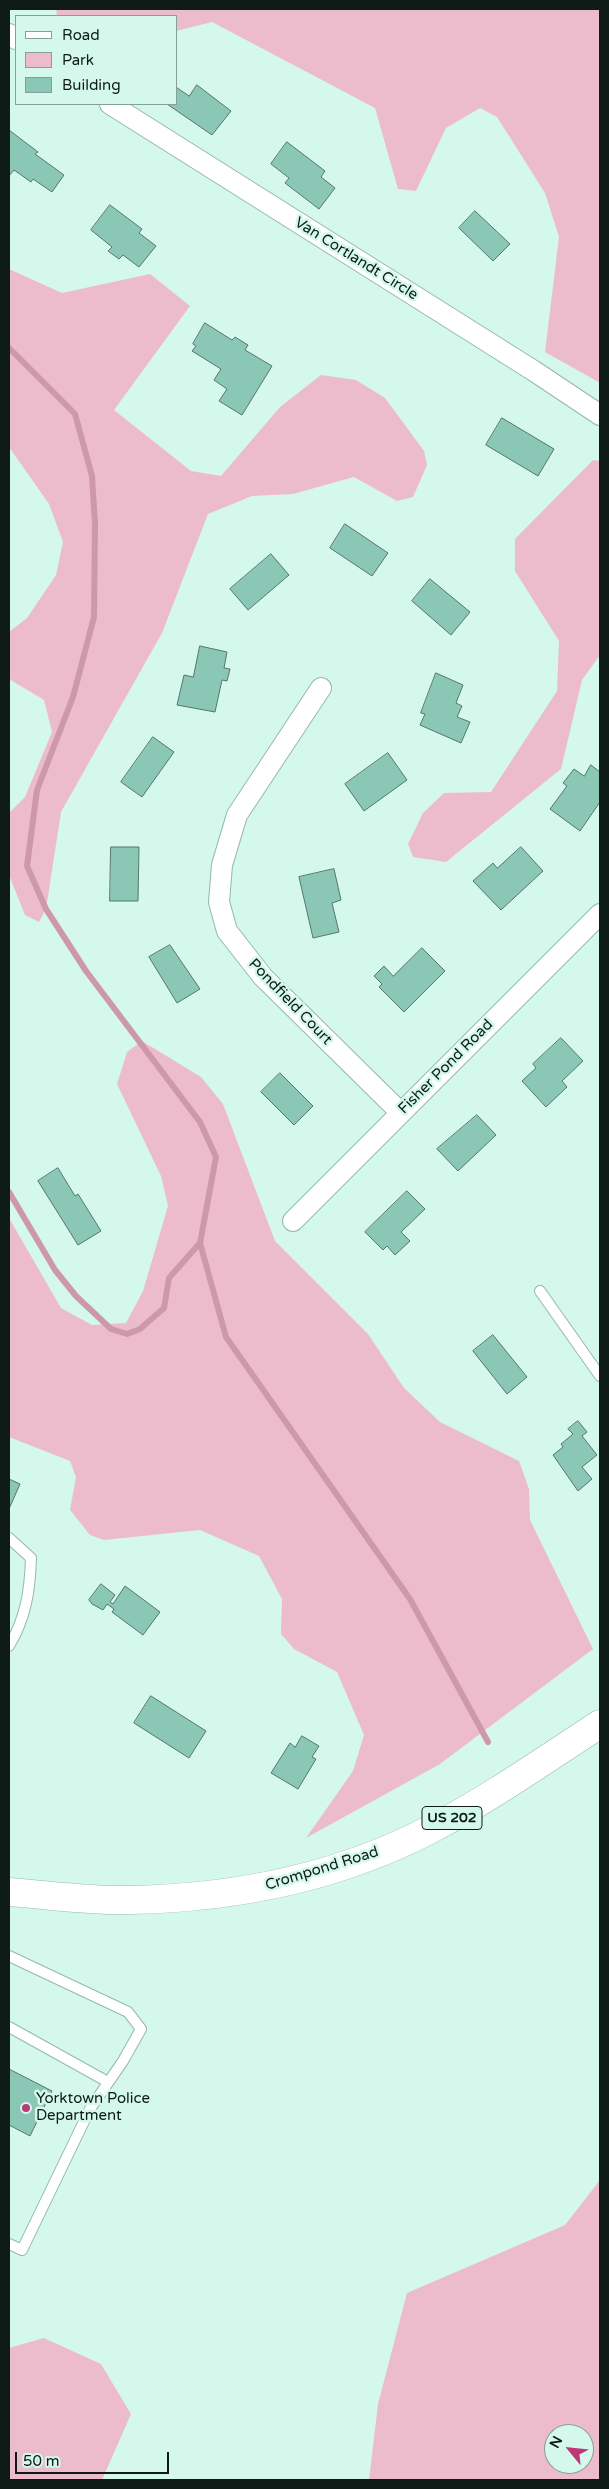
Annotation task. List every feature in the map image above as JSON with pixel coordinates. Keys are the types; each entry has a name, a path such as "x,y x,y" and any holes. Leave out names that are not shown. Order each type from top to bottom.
{"highway":[{"name":"Crompond Road","path":"9,1892 129,1900 204,1896 246,1891 289,1882 391,1848 432,1829 461,1813 600,1724"}],"street":[{"name":"Van Cortlandt Circle","path":"112,105 534,371 600,415"},
{"name":"Pondfield Court","path":"321,688 237,815 222,865 219,902 227,931 263,977 401,1113"},
{"name":"Fisher Pond Road","path":"292,1221 600,914"}],"lane":[{"path":"540,1291 600,1376"},
{"path":"9,1538 31,1558 30,1593 15,1636 9,1646"},
{"path":"9,1956 128,2012 141,2029 90,2109 22,2250 9,2244"},
{"path":"9,2027 108,2082"}],"green space":[{"path":"56,9 600,9 600,383 545,352 559,237 545,193 497,117 480,108 446,128 416,191 398,189 375,108 212,22 178,30 178,15 57,15"},
{"path":"9,269 62,293 150,274 190,306 114,410 191,471 221,476 280,407 321,375 356,380 385,398 424,451 427,465 413,497 397,501 354,477 293,494 252,496 208,514 162,633 61,812 46,909 39,922 25,915 9,875 9,813 25,797 52,732 44,700 9,679 9,632 27,618 56,575 63,542 49,504 9,447"},
{"path":"593,460 600,461 600,655 582,680 561,769 446,862 413,857 408,844 423,813 444,793 491,792 557,691 559,641 515,571 515,539"},
{"path":"142,1041 201,1077 223,1104 275,1241 368,1334 404,1388 440,1422 519,1461 529,1489 530,1520 593,1649 440,1764 306,1838 353,1771 364,1735 337,1672 294,1649 281,1634 282,1599 259,1556 200,1530 104,1540 90,1535 70,1510 76,1477 70,1461 9,1437 9,1218 61,1308 92,1325 126,1323 143,1291 168,1206 161,1176 117,1084 127,1052"},
{"path":"600,2180 600,2480 369,2480 378,2404 407,2293 565,2225"},
{"path":"44,2338 101,2364 131,2414 102,2480 9,2480 9,2348"}],"building":[{"path":"197,85 231,111 212,135 168,105 178,105 178,88 189,96"},
{"path":"9,130 38,152 35,154 64,175 52,192 33,179 31,182 14,170 9,176"},
{"path":"287,142 325,171 321,177 335,188 319,209 285,183 289,178 271,164"},
{"path":"110,205 142,229 139,233 156,246 139,267 123,255 119,259 108,251 112,247 91,230"},
{"path":"475,211 510,244 493,261 459,228"},
{"path":"205,323 232,340 235,337 248,345 245,350 272,366 242,415 219,401 227,389 214,380 221,369 192,351 196,346 193,344"},
{"path":"502,418 554,449 538,476 486,445"},
{"path":"345,524 388,553 372,576 330,548"},
{"path":"271,554 289,575 248,610 230,589"},
{"path":"430,579 470,612 451,635 412,601"},
{"path":"200,646 227,652 224,668 230,669 227,681 222,680 215,712 177,705 184,675 193,677"},
{"path":"436,673 463,685 456,703 462,706 457,717 470,722 461,743 420,725 425,714 421,713"},
{"path":"153,737 174,752 142,797 121,782"},
{"path":"388,753 407,780 364,811 345,784"},
{"path":"591,765 600,772 600,802 580,831 550,809 567,786 563,783 574,769 584,776"},
{"path":"111,847 139,847 138,901 110,901"},
{"path":"521,847 543,871 501,910 473,881 493,863 497,868"},
{"path":"334,869 341,900 332,903 339,932 313,938 299,877"},
{"path":"170,945 200,989 177,1003 149,957"},
{"path":"422,948 445,971 404,1012 379,987 382,984 374,976 384,966 393,976"},
{"path":"561,1038 583,1061 562,1081 567,1087 546,1107 522,1081 536,1068 533,1064"},
{"path":"280,1073 313,1106 294,1125 261,1092"},
{"path":"477,1115 496,1135 458,1171 437,1149"},
{"path":"58,1168 75,1196 78,1194 101,1231 78,1245 38,1181"},
{"path":"407,1191 425,1209 401,1232 410,1241 395,1255 387,1246 383,1250 365,1232"},
{"path":"493,1335 527,1377 507,1394 473,1351"},
{"path":"578,1421 587,1432 582,1436 597,1455 582,1467 592,1479 578,1491 553,1455 563,1447 561,1444 573,1434 568,1429"},
{"path":"9,1479 20,1484 9,1509"},
{"path":"101,1584 115,1595 110,1602 113,1604 125,1586 160,1612 143,1635 112,1612 114,1609 107,1604 103,1610 92,1604 89,1600"},
{"path":"151,1696 206,1731 189,1758 134,1723"},
{"path":"302,1736 319,1746 312,1757 316,1759 298,1789 271,1773 290,1743 295,1747"},
{"name":"Yorktown Police Department","path":"9,2069 52,2091 30,2136 9,2125"}],"waterway":[{"path":"9,348 75,414 92,476 95,524 94,617 73,697 37,790 27,866 46,909 86,971 200,1122 216,1157 200,1243 226,1337 410,1599 488,1742"},
{"path":"9,1192 55,1270 76,1296 111,1329 127,1334 140,1329 164,1308 169,1278 200,1243"}],"place":[{"name":"Yorktown Police Department","path":"26,2108"}]}
